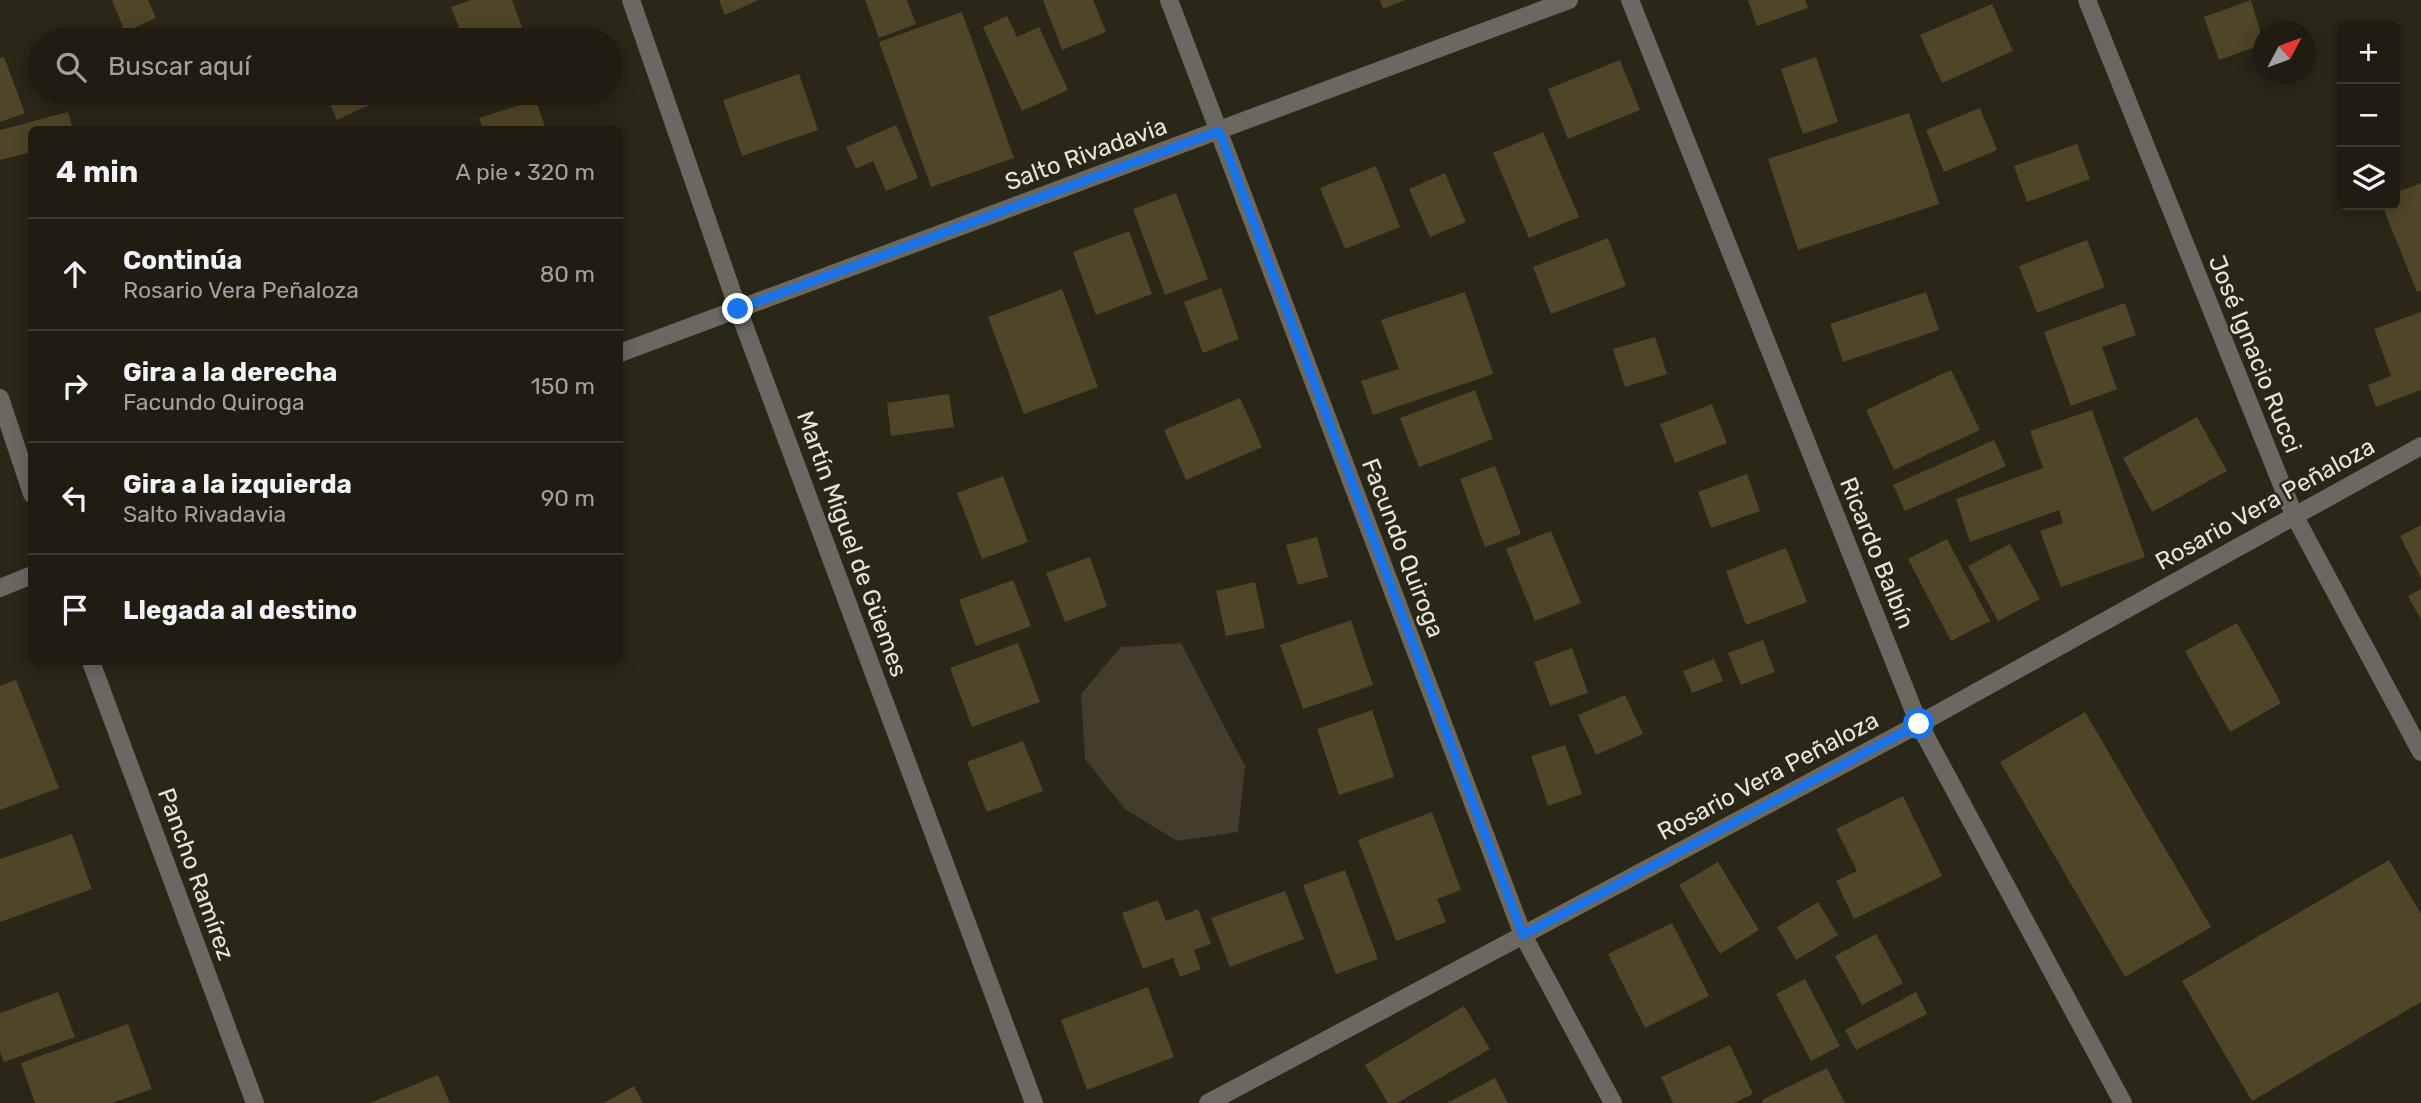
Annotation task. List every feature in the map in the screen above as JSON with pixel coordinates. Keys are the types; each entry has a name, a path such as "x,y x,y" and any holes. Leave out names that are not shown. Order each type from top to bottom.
{"street":[{"name":"Martín Miguel de Güemes","path":"631,0 738,309 1034,1103"},
{"name":"Facundo Quiroga","path":"1169,0 1523,935 1613,1103"},
{"name":"Salto Rivadavia","path":"623,352 1569,0"},
{"name":"Ricardo Balbín","path":"1630,0 1919,724 2123,1103"},
{"name":"José Ignacio Rucci","path":"2087,0 2294,514 2421,752"},
{"path":"0,398 28,482"},
{"name":"Rosario Vera Peñaloza","path":"1208,1103 1919,724 2421,446"},
{"path":"0,588 28,577"},
{"name":"Pancho Ramírez","path":"92,665 255,1103"}],"shaded area":[{"path":"1181,643 1245,766 1238,832 1177,841 1125,809 1085,759 1081,694 1121,647"}],"building":[{"path":"112,0 148,0 156,18 134,28 123,28"},
{"path":"471,0 512,0 522,28 459,28 451,7"},
{"path":"719,0 759,0 725,15"},
{"path":"865,0 907,0 916,24 879,38"},
{"path":"1043,0 1093,0 1106,32 1062,50"},
{"path":"1380,0 1405,0 1383,9"},
{"path":"1748,0 1805,0 1808,8 1757,26"},
{"path":"2251,0 2257,21 2253,21 2253,48 2219,60 2204,17"},
{"path":"1992,4 2013,51 1942,83 1920,35"},
{"path":"962,12 1014,158 931,187 879,42"},
{"path":"1007,16 1017,37 1039,27 1068,90 1022,111 983,27"},
{"path":"4,57 25,113 0,122 0,58"},
{"path":"1816,57 1838,122 1803,134 1781,69"},
{"path":"1620,60 1640,110 1568,139 1548,89"},
{"path":"799,74 818,130 742,156 723,100"},
{"path":"330,105 369,105 337,120"},
{"path":"520,105 538,105 545,126 482,126 479,118"},
{"path":"1980,108 1997,150 1944,172 1926,130"},
{"path":"68,112 72,126 28,126 28,153 0,160 0,130"},
{"path":"1909,113 1939,204 1798,250 1768,159"},
{"path":"896,125 918,178 886,191 873,161 856,169 846,147"},
{"path":"1543,132 1579,217 1529,238 1493,153"},
{"path":"2077,144 2090,179 2027,202 2014,166"},
{"path":"1376,166 1400,227 1345,249 1320,188"},
{"path":"1445,173 1466,222 1430,237 1409,189"},
{"path":"2421,183 2421,291 2417,292 2384,210 2400,210 2400,191"},
{"path":"1176,193 1208,279 1165,295 1133,209"},
{"path":"1129,231 1152,294 1096,315 1073,252"},
{"path":"1608,238 1626,286 1551,314 1533,267"},
{"path":"2087,240 2105,287 2037,313 2019,266"},
{"path":"1221,288 1239,339 1203,353 1184,302"},
{"path":"1062,289 1098,387 1024,414 988,317"},
{"path":"1465,292 1493,374 1373,415 1361,381 1399,369 1381,320"},
{"path":"1926,292 1939,330 1843,362 1830,324"},
{"path":"2125,303 2136,335 2102,347 2117,389 2071,406 2044,332"},
{"path":"2421,312 2421,390 2376,407 2368,385 2391,376 2374,329"},
{"path":"1655,337 1667,374 1625,387 1613,349"},
{"path":"1951,370 1980,430 1894,470 1866,410"},
{"path":"1475,390 1493,439 1419,467 1400,418"},
{"path":"949,394 954,427 891,436 887,403"},
{"path":"1240,398 1262,447 1186,480 1164,430"},
{"path":"1712,404 1727,443 1675,463 1660,424"},
{"path":"2092,410 2145,557 2061,587 2040,531 2063,523 2059,510 1970,542 1956,499 2043,468 2030,431"},
{"path":"2197,417 2227,471 2152,512 2123,458"},
{"path":"1994,440 2006,466 1905,511 1893,485"},
{"path":"1495,466 1521,534 1485,547 1460,479"},
{"path":"1747,474 1760,511 1711,528 1698,492"},
{"path":"1003,476 1028,542 982,559 957,493"},
{"path":"2421,525 2421,578 2400,536"},
{"path":"1551,531 1581,603 1535,621 1506,549"},
{"path":"1317,537 1328,577 1298,585 1286,545"},
{"path":"1947,539 1990,621 1951,641 1908,559"},
{"path":"2010,544 2040,599 1998,621 1968,566"},
{"path":"1786,548 1807,602 1746,625 1726,571"},
{"path":"1090,557 1107,606 1065,622 1046,573"},
{"path":"1013,580 1031,626 976,646 959,600"},
{"path":"1255,582 1265,628 1226,636 1216,591"},
{"path":"2421,589 2421,620 2408,596"},
{"path":"1351,620 1373,685 1303,709 1280,645"},
{"path":"2237,623 2281,703 2230,732 2185,651"},
{"path":"1763,640 1775,672 1741,685 1728,653"},
{"path":"1018,643 1040,702 972,727 950,668"},
{"path":"1572,648 1588,693 1550,706 1534,662"},
{"path":"1714,659 1723,681 1692,693 1683,671"},
{"path":"16,680 59,788 0,810 0,686"},
{"path":"1625,695 1643,734 1596,755 1578,715"},
{"path":"1372,710 1394,777 1339,795 1317,729"},
{"path":"2085,712 2211,927 2125,977 2000,762"},
{"path":"1023,741 1043,791 987,812 967,762"},
{"path":"1565,745 1582,794 1548,806 1531,756"},
{"path":"1903,796 1942,876 1854,919 1836,881 1857,871 1836,829"},
{"path":"1432,812 1461,890 1437,899 1446,922 1396,941 1358,840"},
{"path":"72,834 92,889 0,922 0,859"},
{"path":"2389,860 2421,914 2421,1002 2252,1101 2182,981"},
{"path":"1718,862 1759,930 1720,954 1679,885"},
{"path":"1345,870 1378,959 1336,974 1303,885"},
{"path":"1285,891 1304,939 1230,967 1211,918"},
{"path":"1158,900 1166,921 1198,909 1211,944 1194,950 1201,969 1180,977 1173,958 1143,969 1122,913"},
{"path":"1818,902 1838,935 1796,960 1777,927"},
{"path":"1672,923 1709,996 1645,1028 1608,954"},
{"path":"1876,934 1903,983 1862,1005 1835,956"},
{"path":"1805,979 1840,1046 1811,1061 1776,994"},
{"path":"1148,987 1174,1057 1087,1090 1061,1020"},
{"path":"58,992 75,1037 4,1062 0,1052 0,1013"},
{"path":"1916,992 1927,1014 1856,1050 1845,1030"},
{"path":"1464,1006 1490,1049 1397,1103 1388,1103 1365,1065"},
{"path":"128,1024 152,1089 112,1103 35,1103 21,1063"},
{"path":"1730,1045 1753,1094 1734,1103 1673,1103 1661,1077"},
{"path":"1827,1068 1845,1103 1763,1103 1762,1100"},
{"path":"438,1075 450,1103 370,1103"},
{"path":"1495,1078 1508,1103 1447,1103"},
{"path":"634,1086 643,1103 604,1103"}],"route":[{"path":"738,309 1219,131 1523,935 1919,724"}]}
